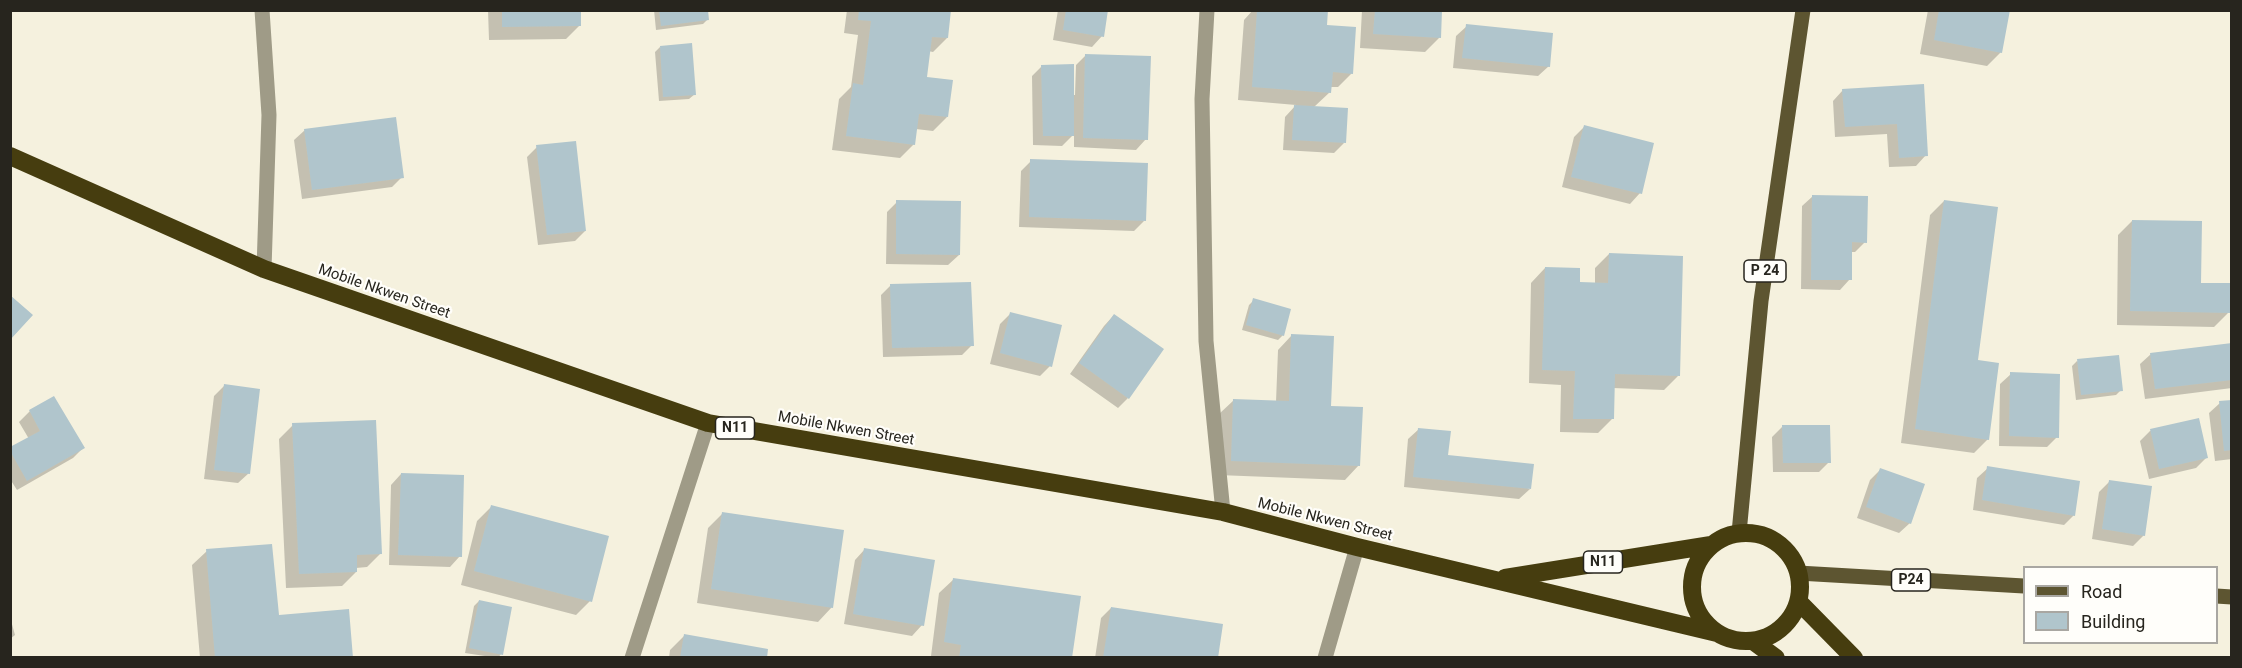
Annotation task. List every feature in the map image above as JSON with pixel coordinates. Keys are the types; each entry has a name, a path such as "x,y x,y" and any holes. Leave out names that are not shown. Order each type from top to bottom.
{"highway":[{"name":"Mobile Nkwen Street","path":"10,156 264,269 708,423 1224,512 1357,547 1494,579 1711,545"},
{"path":"1494,579 1734,639 1753,641 1773,634 1789,620 1798,601 1800,587 1798,573 1792,559 1770,538 1754,533 1739,533 1724,537 1711,545 1701,556 1694,570 1691,590 1694,604 1703,620 1717,633"},
{"path":"1798,601 1854,657"},
{"path":"1753,641 1776,657"}],"main road":[{"name":"P 24","path":"1739,533 1761,301 1803,10"},
{"name":"P24","path":"1798,573 2023,586"}],"street":[{"path":"262,10 270,115 264,269"},
{"path":"1207,10 1202,99 1206,341 1224,512"},
{"path":"632,657 708,423"},
{"path":"1325,657 1357,547"}],"building":[{"path":"502,10 581,10 581,26 502,27"},
{"path":"659,10 708,10 709,20 661,26"},
{"path":"859,10 951,10 948,38 932,37 927,77 953,80 948,117 919,114 915,145 846,136 853,83 863,85 871,21 858,20"},
{"path":"1066,10 1108,10 1104,37 1063,30"},
{"path":"1257,10 1328,10 1327,25 1356,27 1353,74 1333,72 1331,93 1252,87"},
{"path":"1375,10 1442,10 1441,38 1373,34"},
{"path":"1939,10 2010,10 2002,53 1934,40"},
{"path":"1466,24 1553,33 1550,67 1462,58"},
{"path":"692,43 696,95 663,97 660,46"},
{"path":"1085,54 1151,56 1148,140 1083,138"},
{"path":"1074,64 1074,136 1043,136 1041,65"},
{"path":"1924,84 1928,156 1899,158 1897,124 1845,127 1842,89"},
{"path":"1294,105 1348,108 1346,143 1292,140"},
{"path":"396,117 404,178 312,190 304,129"},
{"path":"1584,125 1654,143 1642,194 1571,177"},
{"path":"576,141 586,231 547,235 536,145"},
{"path":"1030,159 1148,163 1146,221 1029,217"},
{"path":"1812,195 1868,196 1867,243 1852,242 1852,280 1811,280"},
{"path":"896,200 961,201 960,255 896,254"},
{"path":"1944,200 1998,207 1978,360 1999,363 1989,440 1915,429"},
{"path":"2132,220 2202,221 2201,283 2230,283 2230,313 2130,311"},
{"path":"1609,253 1683,256 1680,376 1615,374 1614,419 1573,419 1575,371 1542,370 1545,267 1580,268 1580,282 1608,283"},
{"path":"971,282 974,346 892,348 890,284"},
{"path":"10,295 33,315 10,340"},
{"path":"1253,298 1291,309 1284,336 1246,325"},
{"path":"1010,312 1062,325 1052,367 1000,353"},
{"path":"1114,314 1164,349 1129,399 1079,363"},
{"path":"1291,334 1334,336 1331,406 1363,407 1360,466 1231,461 1233,399 1289,401"},
{"path":"2232,343 2232,380 2155,389 2150,353"},
{"path":"2119,355 2123,391 2081,395 2077,359"},
{"path":"2010,372 2060,374 2059,438 2009,436"},
{"path":"224,384 260,389 250,474 214,470"},
{"path":"54,396 85,448 27,481 10,447 40,431 29,410"},
{"path":"2232,400 2232,450 2224,451 2219,401"},
{"path":"2199,418 2208,458 2159,469 2150,429"},
{"path":"376,420 382,554 357,555 357,572 299,574 292,423"},
{"path":"1782,425 1830,425 1831,463 1783,463"},
{"path":"1418,428 1451,431 1448,455 1534,464 1531,489 1413,477"},
{"path":"1987,466 2080,481 2075,516 1982,500"},
{"path":"1880,468 1925,484 1911,524 1866,507"},
{"path":"401,473 464,475 462,557 398,555"},
{"path":"2109,480 2152,486 2145,536 2102,529"},
{"path":"491,505 609,536 592,602 474,571"},
{"path":"722,512 844,530 833,608 711,589"},
{"path":"272,544 279,615 349,609 353,658 215,658 206,549"},
{"path":"864,548 935,560 924,626 853,614"},
{"path":"953,578 1081,596 1072,658 959,658 961,645 944,642"},
{"path":"479,600 512,607 503,655 469,648"},
{"path":"1111,607 1223,624 1218,658 1103,658"},
{"path":"684,634 768,649 767,658 680,658"}]}
